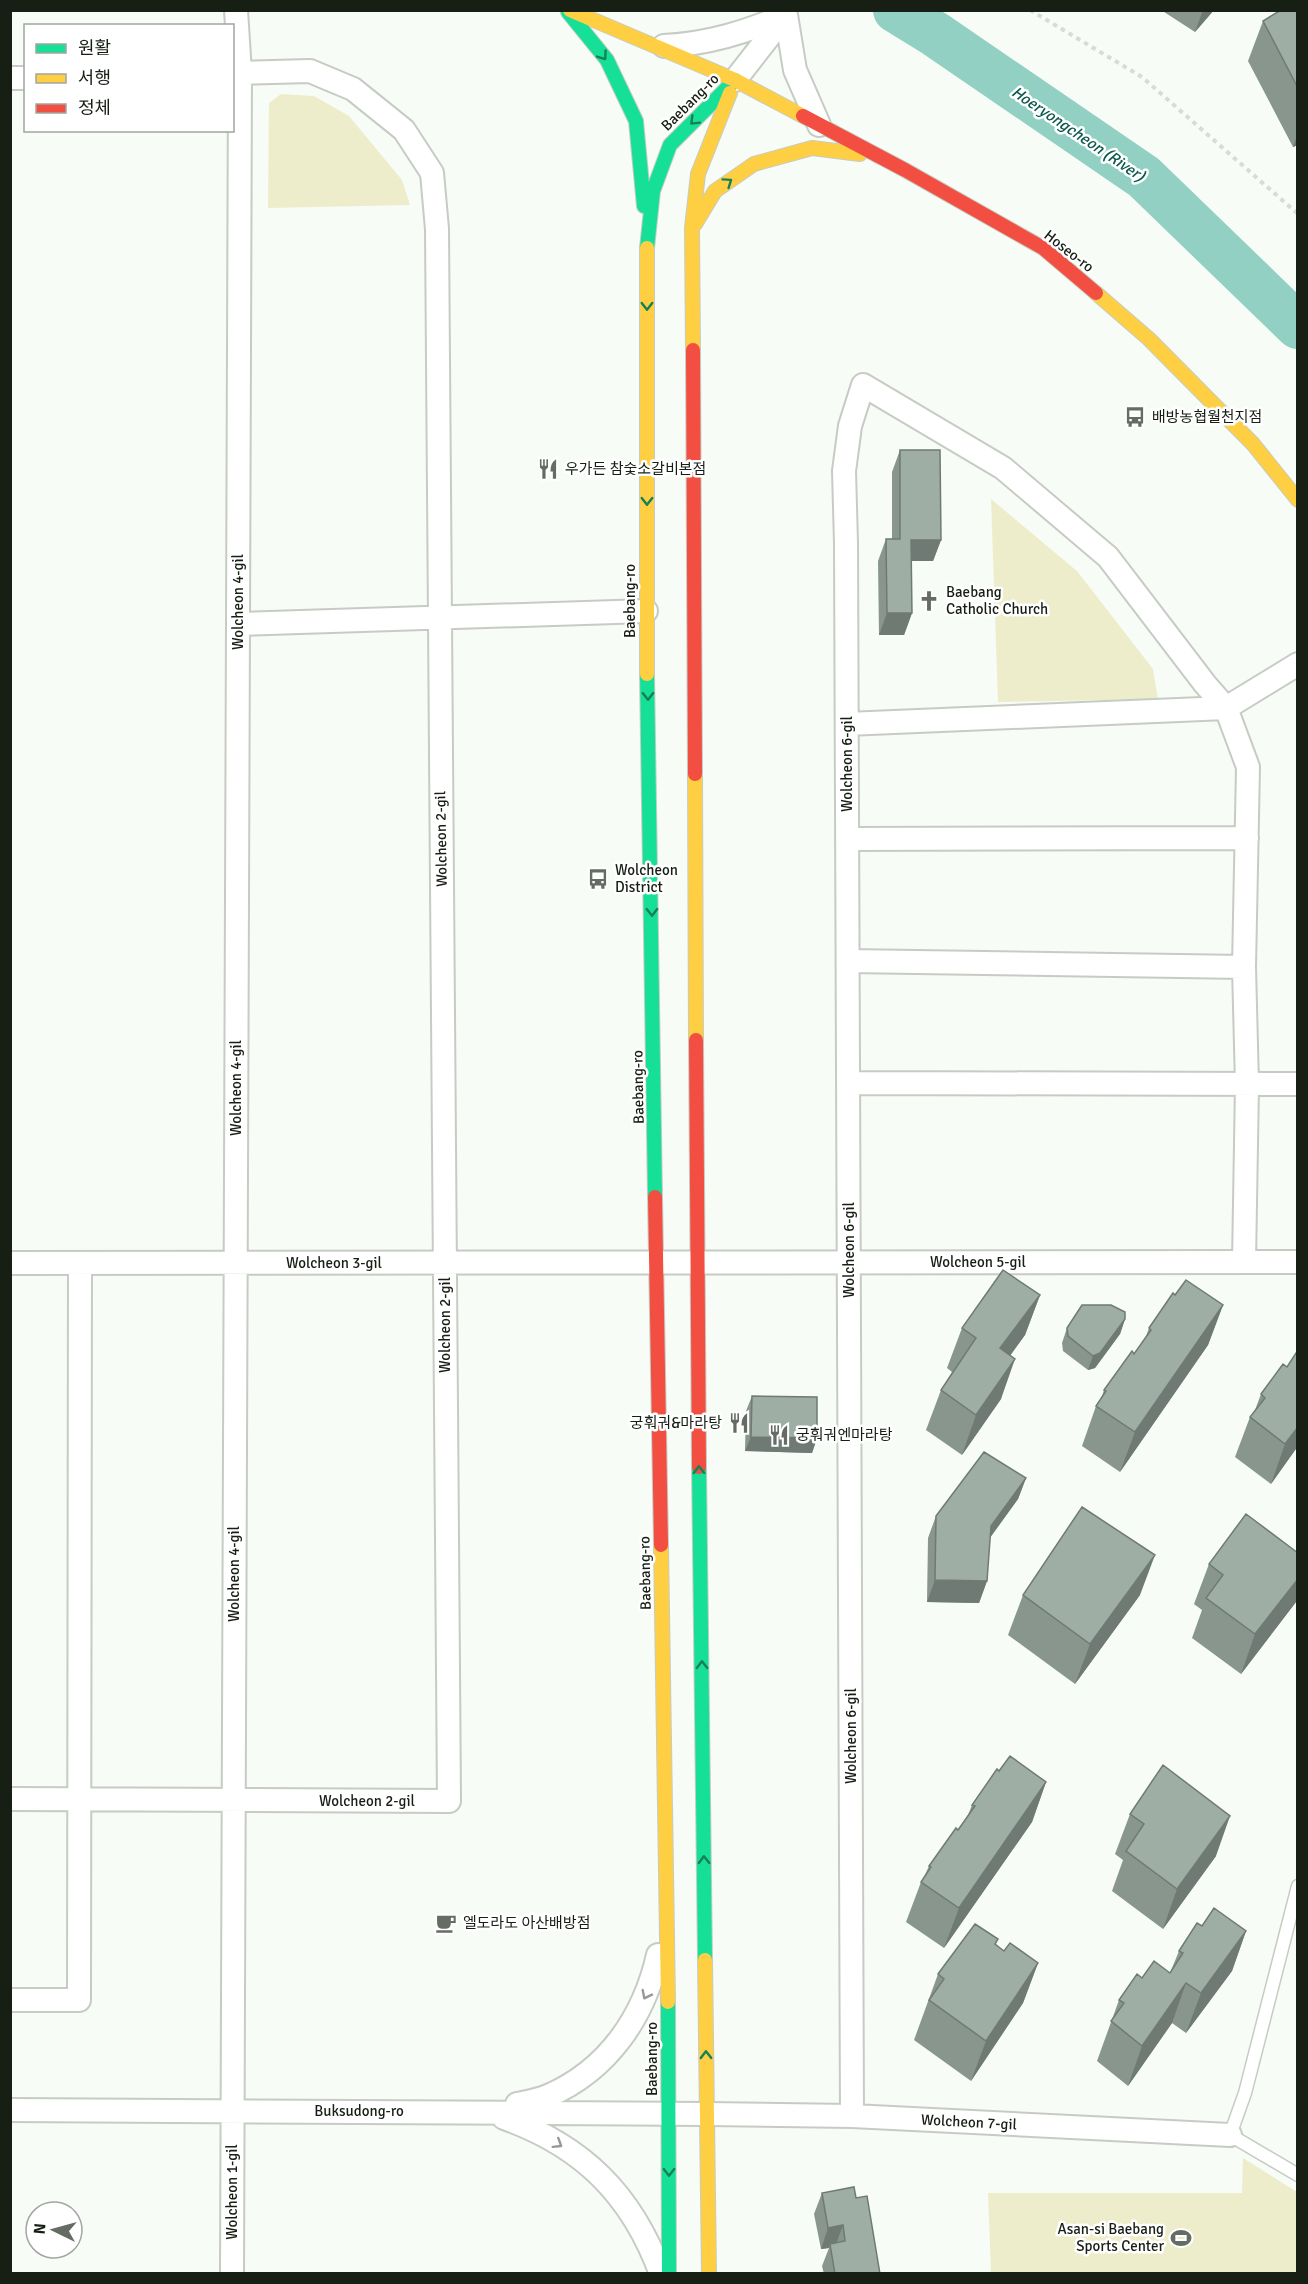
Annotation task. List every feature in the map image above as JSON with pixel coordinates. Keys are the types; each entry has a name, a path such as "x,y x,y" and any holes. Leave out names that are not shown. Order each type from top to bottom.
{"street":[{"name":"Wolcheon 4-gil","path":"232,2111 238,624 236,10"},
{"name":"Hoseo-ro","path":"569,10 735,80 878,155 1043,248 1149,339 1253,444 1298,501"},
{"path":"569,10 607,60 636,121 647,247"},
{"path":"655,46 695,45 745,32 788,13"},
{"path":"735,80 788,13"},
{"path":"788,13 795,70 819,125"},
{"name":"Wolcheon 2-gil","path":"10,1799 449,1802 437,229 432,173 404,129 353,88 310,71 236,73"},
{"name":"Baebang-ro","path":"669,2274 667,1918 658,1262 646,611 647,247 653,191 670,145 735,80"},
{"name":"Baebang-ro","path":"710,2274 697,1262 692,228 698,174 735,80"},
{"path":"692,228 715,191 754,164 812,148 878,155"},
{"name":"Wolcheon 6-gil","path":"852,2116 848,839 844,471 850,426 863,385 1003,468 1108,557 1226,708"},
{"path":"238,624 646,611"},
{"path":"847,724 1226,708 1298,664"},
{"path":"1226,708 1248,767 1244,967 1247,1085 1244,1262"},
{"path":"848,839 1247,838"},
{"path":"848,961 1244,967"},
{"path":"848,1083 1298,1084"},
{"name":"Wolcheon 5-gil","path":"658,1262 1298,1262"},
{"name":"Wolcheon 3-gil","path":"10,1263 658,1262"},
{"path":"10,2000 79,2000 80,1263"},
{"path":"485,2112 548,2096 593,2070 627,2032 652,1982 667,1918"},
{"name":"Buksudong-ro","path":"10,2110 707,2114"},
{"name":"Wolcheon 1-gil","path":"232,2111 232,2274"},
{"path":"485,2112 535,2129 581,2158 619,2195 649,2242 661,2274"},
{"name":"Wolcheon 7-gil","path":"707,2114 852,2116 1230,2135"}],"lane":[{"path":"1298,1886 1245,2093 1230,2135 1298,2175"}],"path":[{"path":"1030,10 1142,77 1298,213"}],"green space":[{"path":"281,94 314,96 349,116 402,180 410,205 268,208 269,103"},
{"path":"991,499 1077,571 1153,669 1158,699 998,702"},
{"path":"1243,2158 1297,2192 1297,2273 991,2273 988,2193 1242,2193"}],"building":[{"path":"1281,10 1298,10 1298,88 1263,21"},
{"path":"900,450 940,450 941,540 911,540 912,613 887,613 886,539 900,539"},
{"path":"1003,1270 1040,1295 1000,1348 1015,1359 976,1415 941,1390 976,1338 962,1328"},
{"path":"1186,1280 1223,1305 1135,1432 1096,1406 1106,1391 1104,1390 1132,1351 1134,1354 1151,1330 1149,1328 1173,1293 1175,1295"},
{"path":"1082,1305 1111,1305 1125,1312 1125,1319 1100,1353 1093,1356 1068,1336 1067,1328"},
{"path":"1298,1350 1298,1427 1285,1444 1250,1417 1265,1398 1261,1394 1283,1364 1287,1367"},
{"path":"752,1396 817,1397 817,1438 751,1437"},
{"path":"984,1452 1026,1478 991,1526 987,1581 935,1580 936,1516"},
{"path":"1082,1507 1155,1555 1090,1644 1023,1595"},
{"path":"1246,1514 1298,1553 1298,1579 1255,1634 1206,1598 1223,1575 1209,1564"},
{"path":"1010,1756 1046,1782 959,1908 921,1882 931,1867 929,1866 956,1828 958,1830 975,1806 972,1805 997,1769 999,1771"},
{"path":"1163,1765 1230,1816 1177,1889 1126,1851 1144,1824 1130,1814"},
{"path":"1214,1908 1246,1931 1201,1993 1186,1983 1142,2046 1111,2021 1124,2003 1119,2000 1137,1974 1142,1978 1154,1961 1170,1973 1183,1953 1179,1951 1197,1923 1202,1926"},
{"path":"975,1924 998,1939 995,1944 1004,1951 1010,1943 1038,1963 986,2041 929,2000 944,1979 938,1974"},
{"path":"854,2187 856,2198 867,2196 880,2274 835,2274 830,2244 845,2241 843,2225 828,2228 822,2193"}],"waterway":[{"name":"Hoeryongcheon (River)","path":"896,10 935,34 1144,177 1298,326"}],"traffic: fast":[{"path":"568,12 607,60 636,121 644,206"},
{"path":"647,248 653,191 670,145 735,80"},
{"path":"647,674 655,1197"},
{"path":"699,1467 705,1960"},
{"path":"668,2002 669,2274"}],"traffic: slow":[{"path":"570,10 735,80 803,116"},
{"path":"693,350 692,228 698,174 730,93"},
{"path":"695,224 715,191 754,164 812,148 860,154"},
{"path":"647,248 647,674"},
{"path":"1096,293 1149,339 1253,444 1298,500"},
{"path":"695,774 696,1040"},
{"path":"661,1545 668,2002"},
{"path":"705,1960 709,2274"}],"traffic: jam":[{"path":"803,116 905,170 1043,248 1096,293"},
{"path":"693,350 695,774"},
{"path":"696,1040 699,1467"},
{"path":"655,1197 661,1545"}],"place":[{"name":"배방농협월천지점","path":"1135,417"},
{"name":"우가든 참숯소갈비본점","path":"548,469"},
{"name":"Baebang Catholic Church","path":"929,601"},
{"name":"Wolcheon District","path":"598,879"},
{"name":"궁훠궈&마라탕","path":"739,1423"},
{"name":"궁훠궈엔마라탕","path":"779,1435"},
{"name":"엘도라도 아산배방점","path":"446,1923"},
{"name":"Asan-si Baebang Sports Center","path":"1181,2238"}]}
